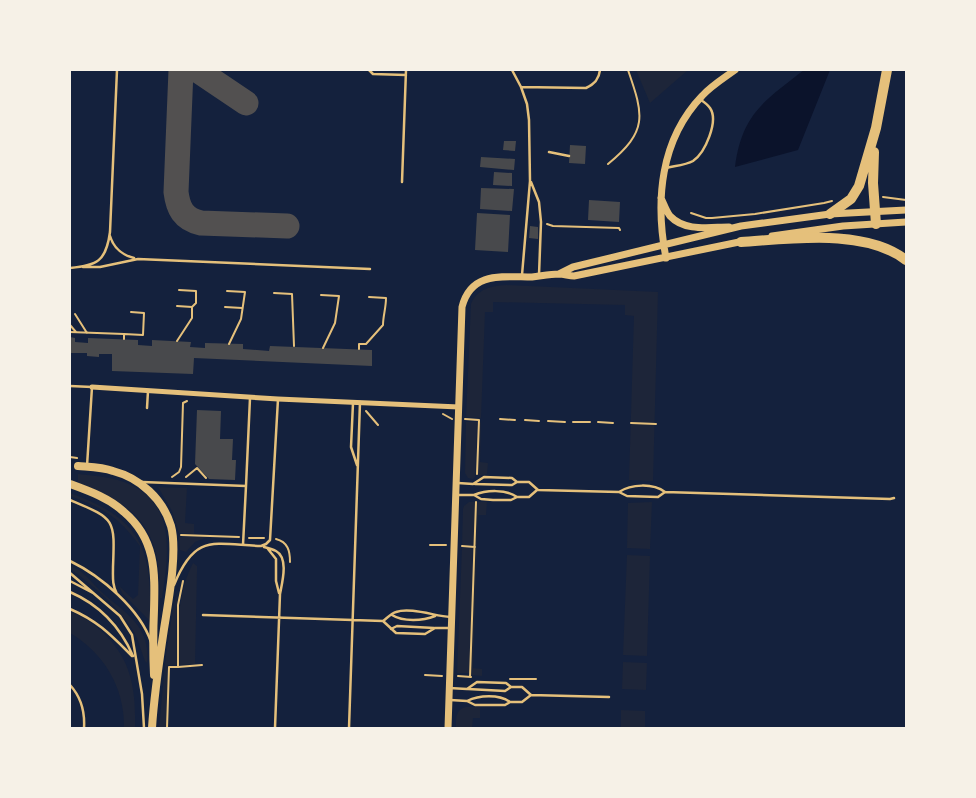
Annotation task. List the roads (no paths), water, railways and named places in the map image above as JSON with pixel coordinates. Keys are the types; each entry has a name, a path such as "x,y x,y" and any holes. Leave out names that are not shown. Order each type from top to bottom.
{"highway":[{"path":"830,214 855,195 863,176 876,128 887,70"},
{"path":"876,128 872,183 876,224"},
{"path":"741,242 800,239 857,241 881,246 906,260"}],"main road":[{"path":"78,461 87,467 112,470 138,482 160,503 171,527 173,552 169,598 154,692"},
{"path":"70,484 113,503 133,520 145,538 150,550 154,571 154,692 152,728"}],"street":[{"path":"666,258 660,227 661,197 672,139 691,109 700,99 735,70"},
{"path":"661,197 671,217 686,226 742,226"},
{"path":"559,274 573,266 742,226 830,214 876,210 906,210"},
{"path":"448,728 462,307 472,288 482,281 499,277 559,274 574,276 789,232 906,222"},
{"path":"92,387 250,398 459,407"}],"lane":[{"path":"83,267 97,262 106,252 110,232 117,70"},
{"path":"369,70 372,74 406,75"},
{"path":"402,182 406,70"},
{"path":"512,70 521,86 527,104 529,120 530,181 522,277"},
{"path":"521,86 586,88 594,85 600,70"},
{"path":"665,168 694,161 708,140 712,130 712,113 710,107 700,99"},
{"path":"549,152 570,156"},
{"path":"530,181 539,202 541,222 539,276"},
{"path":"110,232 112,243 118,250 125,256 138,259 370,269"},
{"path":"70,268 100,267 138,259"},
{"path":"70,386 92,387 87,467"},
{"path":"147,408 148,390"},
{"path":"243,545 250,398"},
{"path":"262,546 268,542 271,536 278,399"},
{"path":"353,402 351,447 358,468"},
{"path":"349,728 360,402"},
{"path":"473,484 484,477 512,478 517,482 529,482 538,490"},
{"path":"138,482 246,486"},
{"path":"456,483 512,486 517,482"},
{"path":"619,492 628,486 659,487 665,492"},
{"path":"474,495 481,499 511,500 516,497 529,497 538,490 619,492 627,496 658,497 665,492 894,498"},
{"path":"456,495 474,495 482,492 511,493 516,497"},
{"path":"70,500 98,512 109,522 114,538 113,582 118,595"},
{"path":"169,598 188,557 202,546 212,544 262,546 276,551 282,557 275,728"},
{"path":"262,546 273,553 276,559 276,581 280,594"},
{"path":"70,560 118,595 144,625 151,643 153,656"},
{"path":"70,573 120,616 129,628 132,635 142,694 144,728"},
{"path":"70,582 97,595"},
{"path":"70,592 100,609 112,620 123,634 135,659"},
{"path":"70,609 104,628 135,659"},
{"path":"203,616 383,621 397,611 428,612 435,616 452,617"},
{"path":"392,614 398,619 427,620 435,616"},
{"path":"383,621 396,633 425,634 435,628"},
{"path":"391,629 397,626 451,628"},
{"path":"467,689 477,682 506,684 511,687 522,687 531,695"},
{"path":"70,684 81,701 84,728"},
{"path":"450,688 505,691 511,687"},
{"path":"449,700 467,701 481,705 505,705 510,702 522,702 531,695 609,697"},
{"path":"467,701 475,697 481,697 504,698 510,702"}]}
